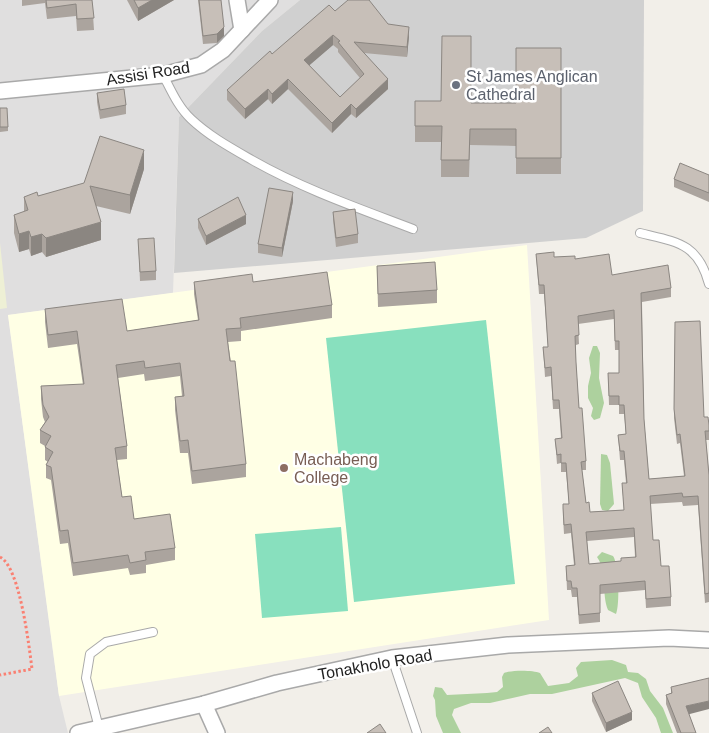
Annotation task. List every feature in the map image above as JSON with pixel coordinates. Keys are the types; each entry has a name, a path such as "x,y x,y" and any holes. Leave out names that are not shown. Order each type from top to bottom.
{"street":[{"path":"237,0 242,30"},
{"name":"Assisi Road","path":"0,91 163,74 201,65 224,50 270,0"},
{"name":"Tonakholo Road","path":"78,733 204,704 277,683 392,658 508,645 669,638 709,640"},
{"path":"204,704 217,733"}],"lane":[{"path":"163,74 178,104 191,119 233,149 280,176 324,196 414,229"},
{"path":"640,233 684,244 704,267 709,284"},
{"path":"99,728 86,678 90,654 106,642 153,632"},
{"path":"392,658 417,733"}],"path":[{"path":"0,557 10,566 24,612 32,669 0,675"}],"shaded area":[{"path":"0,0 300,0 262,31 179,117 173,293 8,315 59,696 68,733 0,733"},
{"path":"300,0 644,0 643,211 586,238 174,273 179,117 262,31"},
{"path":"0,243 7,308 0,309"},
{"name":"Machabeng College","path":"527,245 549,620 59,696 8,315"}],"green space":[{"path":"486,320 515,584 354,602 326,338"},
{"path":"593,346 597,346 600,353 599,378 604,403 600,418 594,420 591,416 593,408 588,398 591,373 589,358"},
{"path":"601,454 607,455 610,463 614,504 608,511 602,510 600,504"},
{"path":"341,527 348,611 262,618 255,534"},
{"path":"602,552 613,556 617,567 618,594 616,614 608,610 606,604 602,569 597,557"},
{"path":"612,660 626,665 628,672 638,673 646,679 650,691 663,708 673,733 661,733 656,718 642,697 638,683 625,678 552,694 530,694 490,703 471,703 454,709 452,715 461,733 443,733 436,716 433,696 435,687 442,688 447,695 497,692 503,687 502,677 504,673 517,671 540,673 548,686 569,683 578,676 576,668 581,662"}],"building":[{"path":"46,0 92,0 94,18 77,19 76,4 47,8"},
{"path":"134,0 152,0 138,8"},
{"path":"199,0 221,0 224,27 217,34 203,36"},
{"path":"348,0 369,0 388,24 409,27 407,47 354,42 388,79 356,109 351,104 332,123 288,79 272,94 268,89 245,109 227,90 270,51 272,54 329,5 335,11","holes":["333,35 340,41 338,42 364,74 340,97 304,60"]},
{"path":"442,36 471,36 471,103 516,103 516,48 561,48 561,158 516,158 516,129 470,129 469,160 441,160 442,126 415,126 415,101 441,101"},
{"path":"124,89 126,105 100,110 97,93"},
{"path":"0,108 7,108 8,127 0,127"},
{"path":"100,136 144,150 130,195 90,186 101,222 46,238 42,234 31,237 29,231 19,234 14,215 28,210 24,197 37,192 38,196 84,183"},
{"path":"680,163 709,175 709,193 674,179"},
{"path":"269,188 293,192 282,248 258,244"},
{"path":"238,197 246,215 206,236 198,219"},
{"path":"355,209 358,234 336,238 333,212"},
{"path":"154,238 156,271 140,272 138,239"},
{"path":"554,252 554,257 575,256 575,259 609,254 612,275 668,265 671,288 641,293 644,419 649,479 685,476 680,434 677,435 674,409 675,322 700,321 704,417 708,417 709,425 709,431 705,431 709,475 709,593 705,594 698,496 683,497 682,493 650,496 653,540 659,540 661,566 669,566 671,597 646,599 645,581 600,585 600,613 579,615 577,588 572,588 571,581 567,581 566,566 575,565 571,524 564,525 563,504 569,504 566,463 561,463 561,454 557,455 555,439 562,438 559,400 553,400 551,367 545,368 543,347 548,347 544,285 539,285 536,254","holes":["614,310 615,341 619,341 619,373 608,373 609,396 619,396 619,405 624,405 626,434 618,435 620,451 624,451 627,483 622,483 624,510 590,512 589,502 586,503 581,462 586,461 582,408 579,408 575,336 579,335 578,316","634,528 636,557 621,558 621,561 589,564 586,532"]},
{"path":"435,262 437,290 378,294 377,266"},
{"path":"327,272 332,305 240,318 241,328 226,329 230,361 235,361 246,464 192,471 188,440 180,441 175,397 184,396 180,363 145,368 144,361 116,365 127,446 115,448 122,497 131,496 134,519 170,514 175,548 145,552 146,560 130,563 128,555 73,563 68,530 60,531 51,467 46,465 53,452 45,447 51,436 40,430 49,417 43,405 41,386 84,384 77,331 48,335 45,309 122,299 127,331 199,320 194,282 252,274 253,282"},
{"path":"709,678 709,701 686,706 696,733 681,733 666,695 672,693 671,687"},
{"path":"618,681 632,712 606,723 592,693"},
{"path":"380,724 386,733 367,733"},
{"path":"548,727 552,733 539,733"}],"place":[{"name":"St James Anglican Cathedral","path":"456,85"},
{"name":"Machabeng College","path":"284,468"}]}
